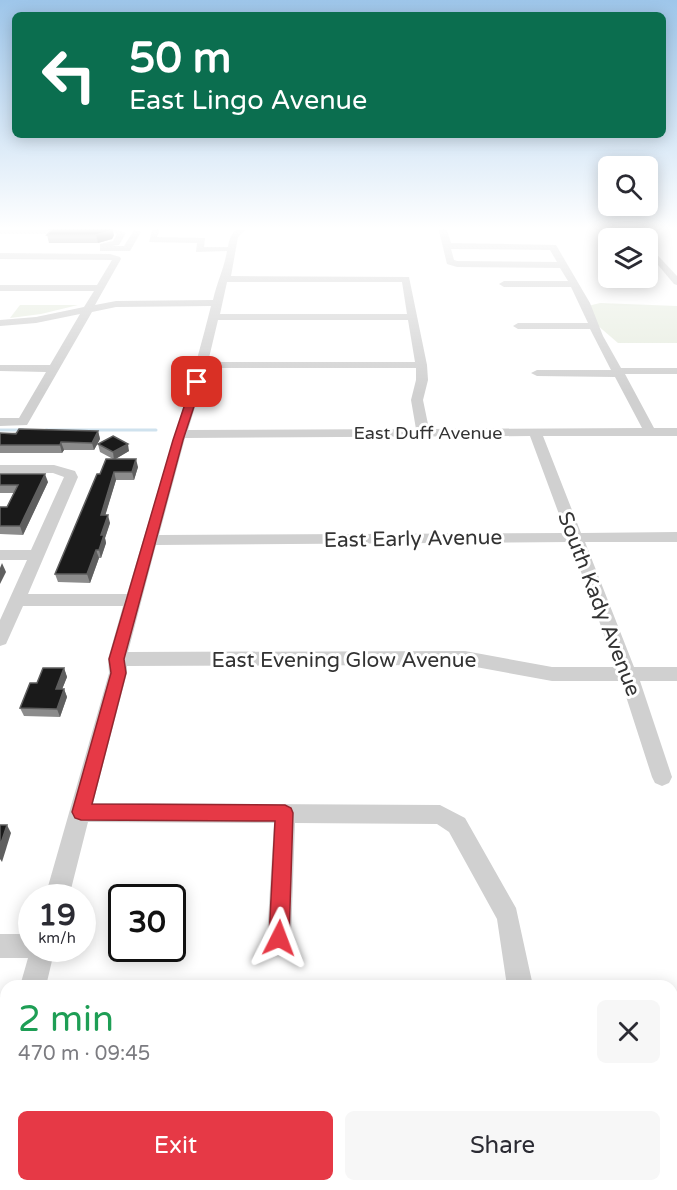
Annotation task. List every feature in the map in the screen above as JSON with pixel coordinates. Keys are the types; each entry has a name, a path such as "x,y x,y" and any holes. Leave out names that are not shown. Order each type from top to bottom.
{"street":[{"path":"0,422 24,422 103,283"},
{"path":"61,884 118,673 117,659 180,434 202,365 222,283"},
{"path":"407,283 421,365 422,380 417,400 423,433"},
{"path":"504,284 573,284 585,303 593,326 650,432"},
{"path":"0,288 100,288"},
{"path":"0,323 36,320 125,304 216,303"},
{"path":"213,317 413,317"},
{"path":"518,326 593,326"},
{"path":"202,365 421,365"},
{"path":"0,368 55,369"},
{"path":"537,373 677,371"},
{"name":"East Duff Avenue","path":"180,434 677,432"},
{"name":"South Kady Avenue","path":"535,433 628,674 662,777"},
{"path":"0,469 60,469 66,471 71,477 0,640"},
{"name":"East Early Avenue","path":"150,540 677,537"},
{"path":"0,555 38,555"},
{"path":"18,600 133,600"},
{"name":"East Evening Glow Avenue","path":"117,659 465,658 538,672 677,674"},
{"path":"81,812 430,814 449,819 457,825 502,905 511,928 519,980"},
{"path":"279,938 285,813"},
{"path":"0,946 18,946"},
{"path":"35,980 39,962"}],"shaded area":[{"path":"600,303 677,306 677,343 618,343 589,318 588,306"},
{"path":"20,305 78,305 41,314 10,318"}],"building":[{"path":"19,429 98,431 92,443 0,445 0,433 16,434"},
{"path":"113,436 128,444 113,452 98,444"},
{"path":"106,459 136,459 132,472 114,472 101,515 108,515 99,550 96,550 87,574 55,574 97,474 100,474"},
{"path":"0,474 45,474 20,526 0,526 0,507 7,507 18,485 0,485"},
{"path":"43,668 64,668 56,689 64,689 57,709 20,708 30,683 37,683"},
{"path":"0,825 7,825 0,846"}],"waterway":[{"path":"0,430 23,430"},
{"path":"46,430 156,430"}],"route":[{"path":"197,382 178,440 117,659 118,673 81,812 285,813 279,938"}]}
